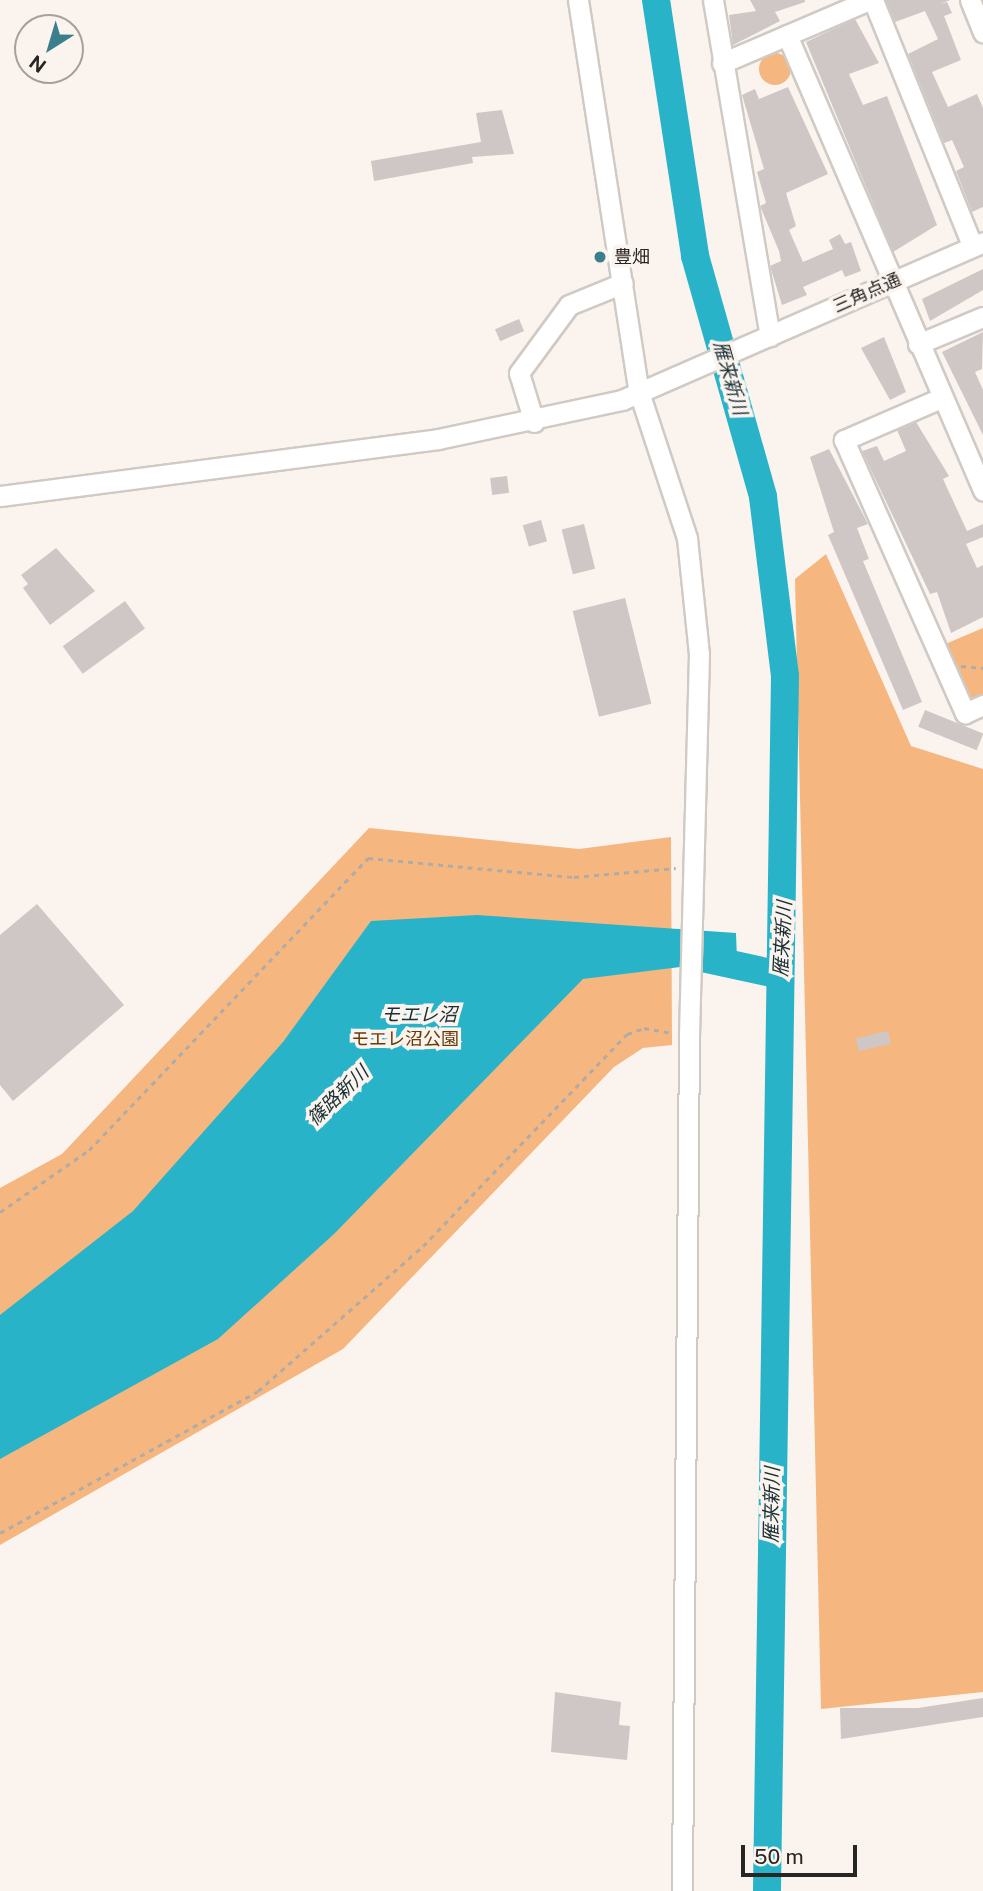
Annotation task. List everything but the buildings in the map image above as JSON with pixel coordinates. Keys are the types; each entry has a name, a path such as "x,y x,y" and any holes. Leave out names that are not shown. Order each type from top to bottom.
{"street":[{"path":"578,0 639,392 687,538 694,582 699,654 689,1030 682,1891"},
{"path":"713,0 770,336"},
{"path":"722,63 871,0 978,245"},
{"path":"970,0 983,32"},
{"path":"787,36 890,283 983,491"},
{"name":"三角点通","path":"639,392 978,245"},
{"path":"534,422 519,373 569,305 623,284"},
{"path":"918,344 983,317"},
{"path":"0,496 534,422 639,392"},
{"path":"941,398 844,440 965,713 983,705"}],"path":[{"path":"951,667 981,662 983,668"},
{"path":"0,1212 89,1150 368,858 574,877 676,868"},
{"path":"0,1533 258,1391 295,1362 424,1246 627,1034 644,1028 689,1030"}],"green space":[{"path":"775,53 786,58 791,69 786,80 775,85 764,80 759,69 764,58"},
{"path":"826,554 911,746 983,769 983,1692 821,1709 795,579"},
{"path":"983,628 983,698 978,701 966,697 943,645"},
{"name":"モエレ沼公園","path":"369,828 579,849 671,837 672,1045 643,1048 614,1067 343,1349 0,1545 0,1188 62,1154"}],"water":[{"name":"モエレ沼","path":"477,915 736,933 737,960 583,979 334,1234 218,1339 0,1459 0,1315 133,1211 283,1042 371,921"}],"waterway":[{"name":"雁来新川","path":"656,0 695,256 763,497 785,676 767,1891"},
{"name":"篠路新川","path":"684,954 780,975"}],"place":[{"name":"豊畑","path":"600,257"}]}
